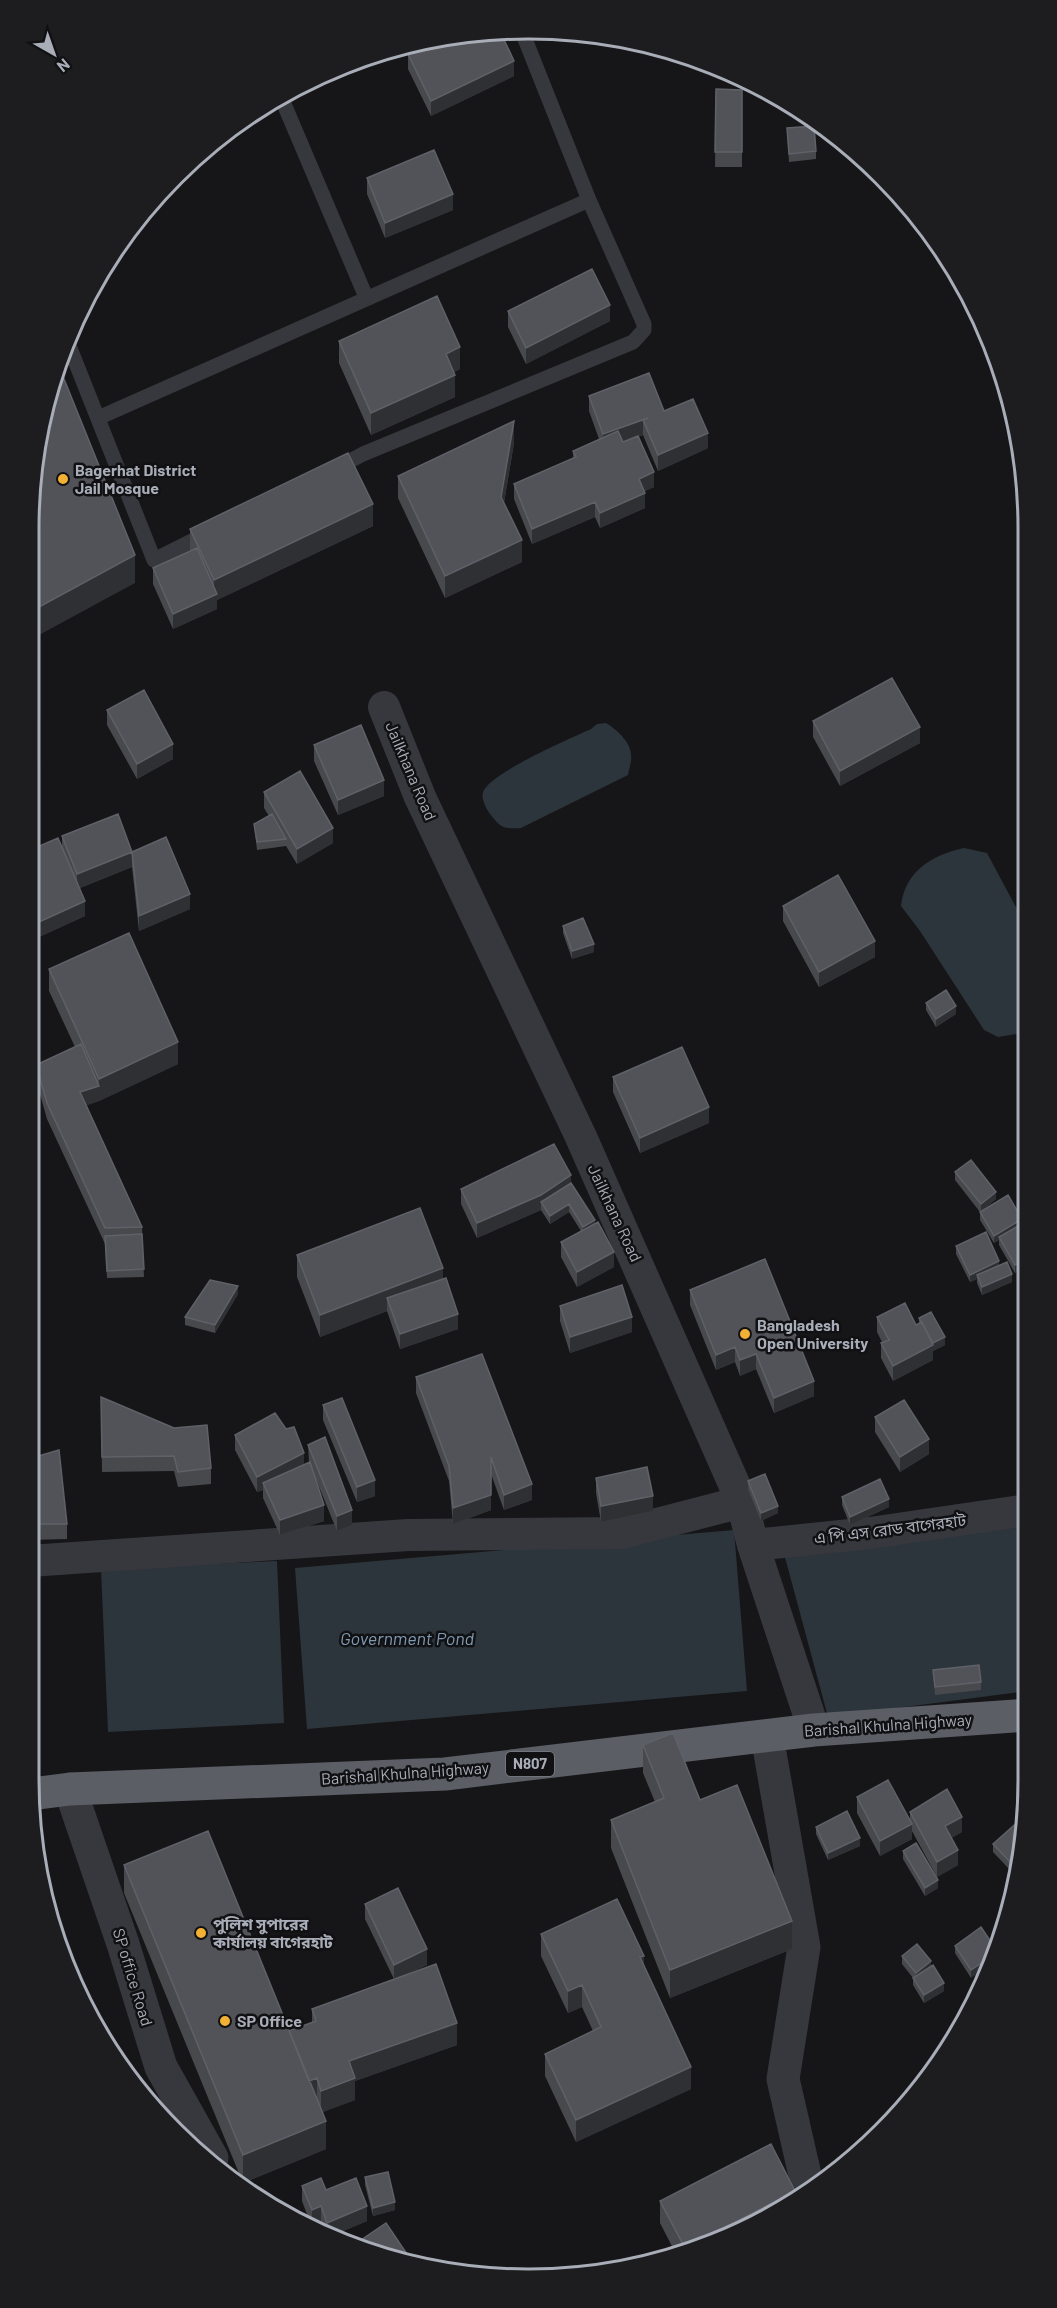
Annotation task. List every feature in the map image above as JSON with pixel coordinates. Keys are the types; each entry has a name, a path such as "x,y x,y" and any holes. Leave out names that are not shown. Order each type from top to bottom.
{"highway":[{"name":"Barishal Khulna Highway","path":"39,1793 70,1789 445,1774 814,1730 1018,1716"}],"street":[{"name":"Jailkhana Road","path":"384,707 420,797 581,1137 742,1502 753,1545 814,1730"},
{"path":"39,1560 408,1535 622,1533 742,1502"},
{"name":"এ পি এস রোড বাগেরহাট","path":"753,1545 870,1533 1018,1511"},
{"path":"767,1736 804,1947 783,2079 807,2182"},
{"name":"SP office Road","path":"70,1789 123,1944 160,2067 207,2148"}],"lane":[{"path":"322,476 363,454 633,342 642,334 644,324 589,200 525,39"},
{"path":"284,105 366,297"},
{"path":"98,418 366,297 589,200"},
{"path":"72,352 154,560 217,528"}],"water":[{"path":"606,723 618,732 628,745 631,762 628,775 521,828 503,827 494,819 483,798 483,792 489,784 531,757 597,724"},
{"path":"964,848 987,853 1018,911 1018,1034 998,1037 984,1030 920,931 901,906 908,883 914,874 931,860"},
{"path":"1018,1523 1018,1692 828,1717 783,1550"},
{"name":"Government Pond","path":"734,1530 747,1691 307,1729 295,1568"},
{"path":"277,1561 284,1723 108,1732 101,1569"}],"building":[{"path":"504,40 514,61 431,101 408,54 465,43"},
{"path":"716,89 742,90 742,152 715,152"},
{"path":"808,126 814,132 816,151 789,154 787,128"},
{"path":"434,150 453,194 385,223 367,178"},
{"path":"592,269 610,305 526,348 508,311"},
{"path":"437,296 460,347 446,354 455,375 371,413 339,341"},
{"path":"649,373 664,411 693,399 708,433 658,455 643,420 648,418 603,434 589,396"},
{"name":"Bagerhat District Jail Mosque","path":"63,377 135,555 39,607 39,528 43,465 48,433"},
{"path":"514,421 501,497 522,540 445,576 398,476"},
{"path":"618,431 623,442 638,436 654,472 639,479 645,493 600,513 595,502 532,529 514,484 576,457 573,451"},
{"path":"348,453 373,504 214,580 190,529"},
{"path":"197,548 217,594 173,614 153,568"},
{"path":"892,678 920,727 840,771 813,721"},
{"path":"144,690 173,744 137,764 107,710"},
{"path":"361,725 384,780 338,800 314,745"},
{"path":"300,771 333,828 297,849 264,792"},
{"path":"118,814 132,852 77,874 62,836"},
{"path":"272,814 286,839 257,842 254,824"},
{"path":"166,837 190,894 139,916 132,852"},
{"path":"58,838 85,901 39,922 39,846"},
{"path":"838,875 875,941 819,972 783,906"},
{"path":"583,918 594,944 572,951 563,926"},
{"path":"129,933 178,1042 99,1079 49,969"},
{"path":"946,990 956,1006 936,1019 926,1003"},
{"path":"81,1044 99,1086 80,1092 142,1227 105,1228 47,1103 39,1075 39,1064"},
{"path":"682,1047 709,1107 640,1138 613,1077"},
{"path":"554,1144 571,1175 541,1195 477,1223 461,1189"},
{"path":"971,1160 996,1192 981,1204 955,1172"},
{"path":"571,1183 595,1220 583,1227 569,1204 550,1216 541,1202"},
{"path":"1008,1195 1018,1212 1018,1221 994,1236 980,1212"},
{"path":"420,1208 443,1268 320,1315 297,1255"},
{"path":"598,1222 614,1252 577,1272 561,1242"},
{"path":"1018,1226 1018,1263 1015,1265 999,1237"},
{"path":"986,1232 999,1261 970,1275 956,1246"},
{"path":"142,1234 144,1269 107,1271 105,1236"},
{"name":"Bangladesh Open University","path":"765,1259 814,1381 774,1398 756,1354 740,1360 735,1347 716,1355 690,1290"},
{"path":"1007,1262 1012,1274 982,1287 977,1275"},
{"path":"446,1278 458,1314 400,1334 387,1298"},
{"path":"210,1280 238,1286 215,1325 185,1317"},
{"path":"622,1285 632,1317 570,1337 560,1306"},
{"path":"905,1303 916,1325 922,1322 933,1345 893,1366 881,1343 889,1340 877,1317"},
{"path":"931,1312 945,1337 933,1343 919,1318"},
{"path":"482,1354 532,1484 504,1495 491,1457 491,1495 453,1508 449,1466 416,1377"},
{"path":"101,1397 174,1428 207,1425 211,1468 178,1472 174,1456 102,1457"},
{"path":"342,1398 375,1480 357,1487 323,1405"},
{"path":"904,1400 929,1439 900,1457 875,1417"},
{"path":"275,1413 286,1429 294,1427 304,1453 257,1477 235,1435"},
{"path":"325,1437 352,1510 337,1516 308,1445"},
{"path":"59,1450 67,1524 39,1524 39,1456"},
{"path":"310,1462 324,1505 280,1520 263,1483"},
{"path":"647,1467 653,1496 601,1506 596,1478"},
{"path":"765,1474 778,1506 761,1513 748,1481"},
{"path":"880,1479 889,1499 850,1517 842,1497"},
{"path":"979,1665 981,1682 935,1687 933,1670"},
{"path":"673,1733 700,1800 737,1785 792,1921 670,1970 611,1820 664,1798 643,1745"},
{"path":"888,1780 912,1824 880,1841 857,1797"},
{"path":"947,1789 962,1817 945,1826 958,1850 937,1862 910,1812"},
{"path":"847,1811 860,1838 828,1853 816,1827"},
{"path":"1016,1824 1011,1863 993,1844"},
{"name":"SP Office","path":"208,1831 326,2121 243,2155 124,1865"},
{"path":"916,1843 938,1880 925,1888 903,1851"},
{"path":"398,1888 427,1949 394,1965 365,1904"},
{"path":"617,1899 644,1956 640,1957 691,2067 576,2120 545,2054 601,2027 582,1985 568,1991 541,1934"},
{"path":"981,1927 990,1941 983,1962 971,1970 955,1946"},
{"path":"917,1944 931,1961 916,1973 902,1956"},
{"path":"436,1964 457,2023 349,2061 355,2078 321,2091 317,2078 309,2081 289,2031 316,2021 312,2009"},
{"path":"933,1965 944,1983 924,1995 913,1978"},
{"path":"771,2144 795,2190 716,2232 683,2244 660,2201"},
{"path":"388,2172 395,2202 373,2208 365,2177"},
{"path":"321,2178 326,2190 356,2178 367,2206 327,2223 321,2206 312,2210 302,2186"},
{"path":"386,2223 406,2253 371,2243 362,2240"}],"place":[{"name":"Bagerhat District Jail Mosque","path":"63,479"},
{"name":"Bangladesh Open University","path":"745,1334"},
{"name":"পুলিশ সুপারের কার্যালয় বাগেরহাট","path":"201,1933"},
{"name":"SP Office","path":"225,2021"}]}
